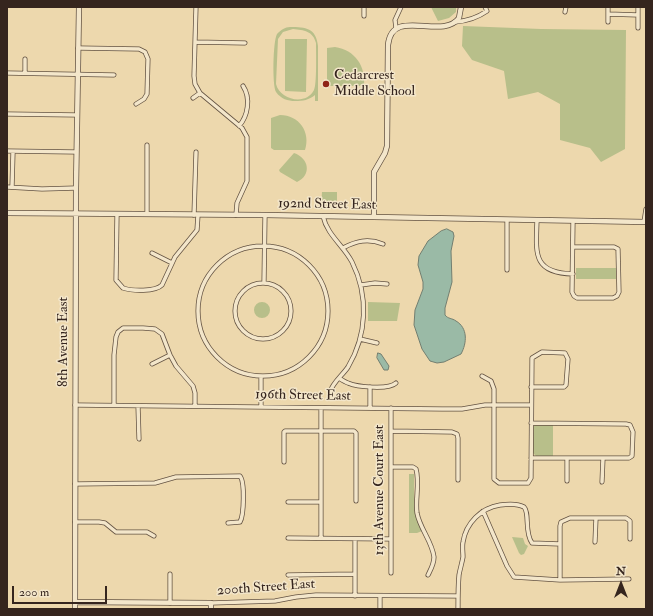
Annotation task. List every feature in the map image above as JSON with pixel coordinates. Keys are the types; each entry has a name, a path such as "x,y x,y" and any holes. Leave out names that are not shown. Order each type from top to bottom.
{"street":[{"name":"8th Avenue East","path":"75,609 76,152 79,7"},
{"path":"196,7 196,86 200,93 239,126 245,133 247,143 247,181 237,203 236,215"},
{"path":"364,7 364,16"},
{"path":"396,28 395,20 401,7"},
{"path":"455,22 459,16 461,7"},
{"path":"374,217 374,172 385,153 387,146 388,41 391,34 396,28 405,26 445,26 455,22 467,21 487,11 485,7"},
{"path":"565,12 566,7"},
{"path":"608,7 608,22"},
{"path":"638,7 638,28"},
{"path":"608,14 638,15"},
{"path":"195,42 245,43"},
{"path":"78,48 139,50 145,52 148,59 147,94 144,99 136,104"},
{"path":"25,59 25,73"},
{"path":"7,73 114,75"},
{"path":"239,126 245,120 247,112 247,97 243,86"},
{"path":"193,98 200,93"},
{"path":"7,114 77,115"},
{"path":"147,214 148,145"},
{"path":"7,151 76,152"},
{"path":"12,187 13,152"},
{"path":"117,214 117,282 123,288 133,290 160,287 164,282 172,262 197,230 196,152"},
{"path":"7,187 42,189 76,188"},
{"path":"645,222 646,209"},
{"name":"192nd Street East","path":"7,213 265,215 645,222"},
{"path":"264,282 265,215"},
{"path":"323,216 326,227 352,262 361,285 364,301 363,330 360,340 348,366 333,385 330,392"},
{"path":"506,220 507,270"},
{"path":"537,220 537,255 544,266 555,273 573,274"},
{"path":"573,221 573,247 573,274 574,296 577,298 613,298 617,296 619,292 618,249 614,247 573,247"},
{"path":"343,248 363,241 376,241 383,244"},
{"path":"264,246 295,254 313,270 325,290 328,313 323,336 311,356 298,366 284,373 261,376 239,372 226,365 214,355 202,336 198,321 198,306 201,291 207,278 222,261 242,250 264,246"},
{"path":"152,253 172,262"},
{"path":"264,282 272,284 284,291 289,299 291,312 288,324 282,331 275,336 262,339 249,336 242,330 236,319 234,310 236,301 243,290 255,284 264,282"},
{"path":"361,285 375,283 387,284"},
{"path":"114,405 115,341 118,332 123,328 150,328 155,329 164,338 170,355 181,373 193,386 195,392 195,406"},
{"path":"360,340 377,343"},
{"path":"482,376 489,380 494,389 495,480 499,483 525,483 529,482 531,478 531,387 532,357 542,352 563,352 566,354 568,359 566,385 564,387 531,387"},
{"path":"152,364 170,355"},
{"path":"260,407 261,376"},
{"path":"339,378 347,383 370,387 391,386 396,383"},
{"path":"370,387 370,408"},
{"name":"196th Street East","path":"75,405 462,409 485,405 531,406"},
{"path":"138,406 139,438"},
{"path":"321,408 321,538"},
{"name":"13th Avenue Court East","path":"391,573 392,408"},
{"path":"531,423 626,424 630,425 632,432 631,457 629,458 531,458"},
{"path":"284,462 284,432 288,430 353,431 356,433 356,501"},
{"path":"392,431 452,432 457,434 458,480"},
{"path":"566,458 567,481"},
{"path":"602,482 603,458"},
{"path":"392,466 415,468 417,474 417,513 419,521 431,545 434,556 434,564 428,575"},
{"path":"75,484 155,484 176,477 241,477 243,483 243,517 240,522 228,523"},
{"path":"288,502 320,502"},
{"path":"458,609 459,574 463,558 462,544 466,531 474,519 483,511 491,507 521,505 526,508 528,533 532,543 560,544"},
{"path":"483,511 507,566 511,574 515,577 560,580 629,579"},
{"path":"560,580 560,524 563,520 570,518 626,518 630,521 630,539"},
{"path":"595,542 596,518"},
{"path":"75,522 105,523 116,532 147,532 154,536"},
{"path":"288,538 391,539"},
{"path":"355,539 355,596"},
{"path":"170,574 170,603"},
{"path":"288,575 355,574"},
{"name":"200th Street East","path":"75,602 211,603 274,601 308,596 458,596"},
{"path":"380,596 380,609"},
{"path":"211,603 211,609"}],"green space":[{"path":"431,7 456,7 456,12 449,18 438,21"},
{"path":"463,26 626,30 625,149 601,162 590,148 560,140 560,104 538,92 508,99 504,71 472,60 462,46"},
{"path":"288,27 305,28 315,35 318,46 318,101 315,101 315,95 306,100 290,101 282,98 276,92 274,54 276,38 277,34","holes":["293,29 308,32 313,36 316,43 315,87 310,95 300,99 294,99 282,94 278,90 276,84 278,39 283,32"]},
{"path":"285,39 307,39 306,92 285,91"},
{"path":"335,47 348,52 358,60 363,72 364,86 330,86 327,83 327,48"},
{"path":"280,115 293,118 302,126 306,137 305,150 274,150 271,148 271,118"},
{"path":"294,153 303,159 307,167 305,175 297,182 279,170"},
{"path":"322,192 337,192 337,209 321,209"},
{"path":"576,268 616,268 616,279 576,279"},
{"path":"259,302 265,302 270,307 268,316 265,318 259,318 254,313 254,307"},
{"path":"368,302 400,303 397,321 368,321"},
{"path":"553,425 553,456 536,456 532,452 533,426"},
{"path":"409,474 414,474 414,496 417,517 422,531 417,533 409,533"},
{"path":"512,537 523,538 525,544 528,546 524,554 521,555 519,553"}],"shaded area":[{"path":"447,229 453,232 454,236 451,251 452,282 445,308 445,315 460,324 463,328 465,341 461,354 444,362 437,363 430,361 422,349 414,325 415,310 423,289 423,282 418,265 419,256 428,241 441,231"},
{"path":"378,353 381,354 389,366 388,370 384,370 377,358"}],"place":[{"name":"Cedarcrest Middle School","path":"326,84"}]}
